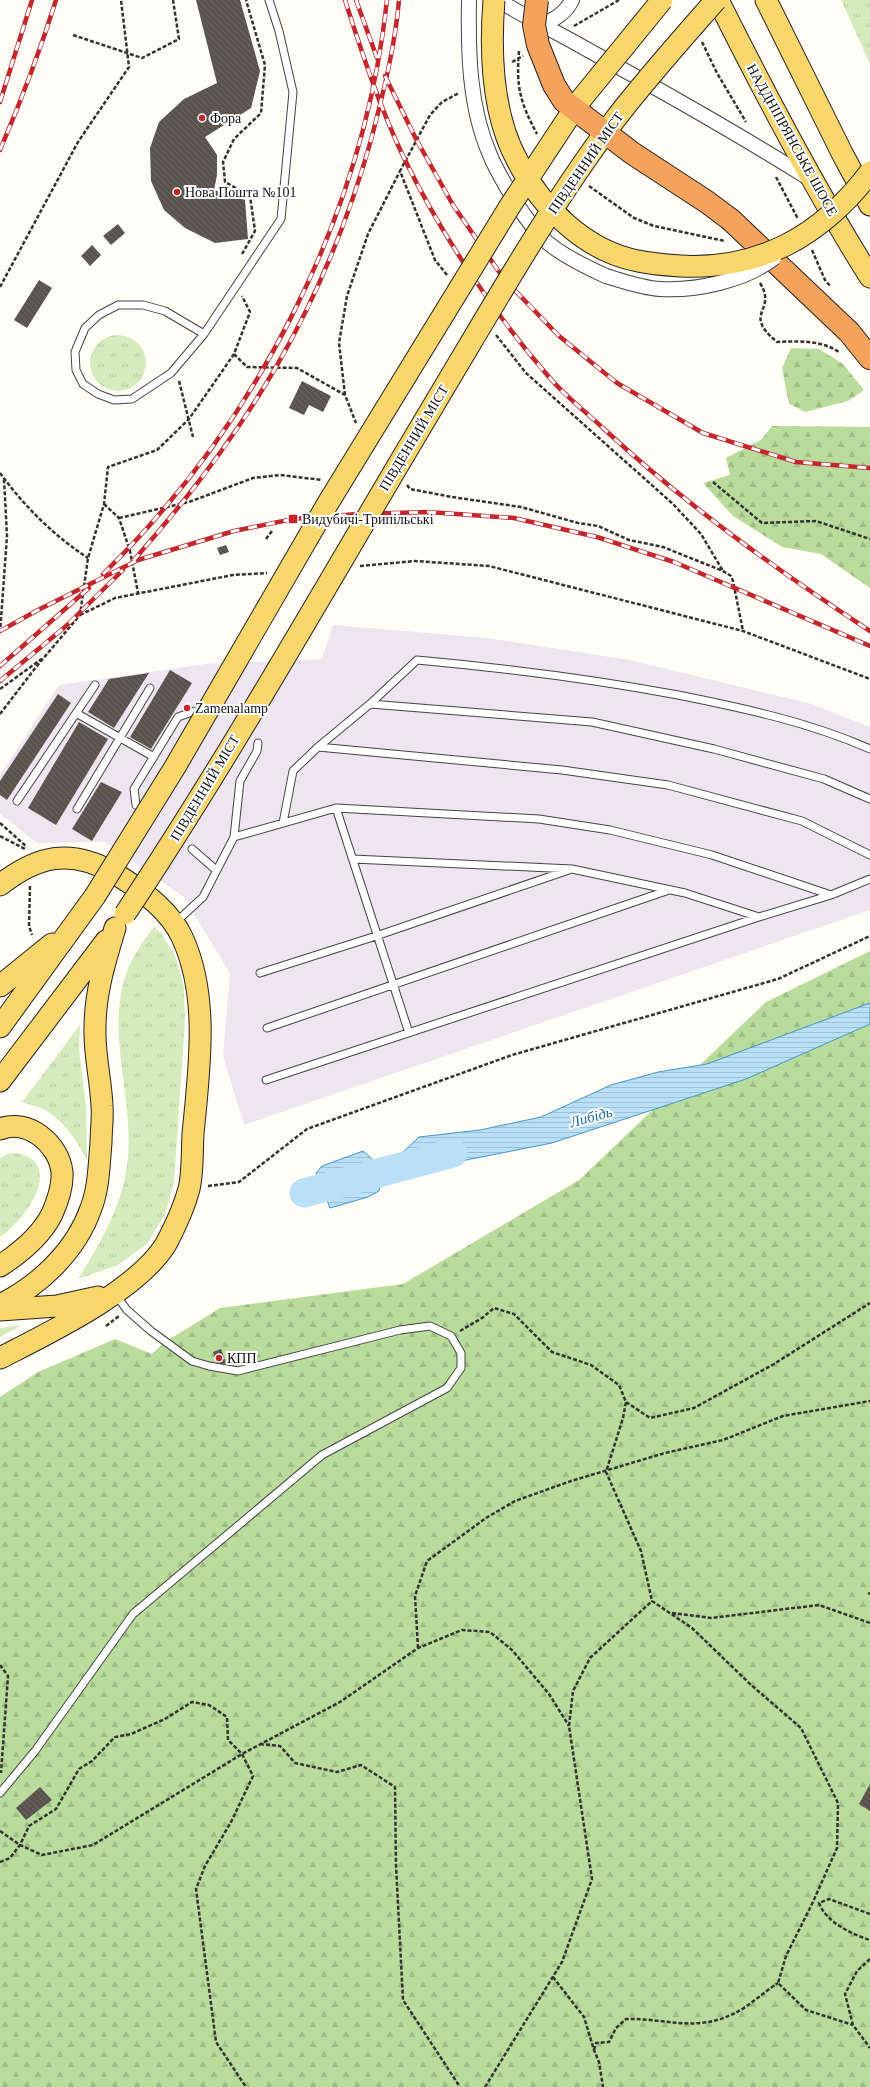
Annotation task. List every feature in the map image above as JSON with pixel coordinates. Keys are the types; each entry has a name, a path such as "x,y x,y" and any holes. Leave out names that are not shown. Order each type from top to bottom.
{"highway":[{"path":"537,0 534,25 538,45 554,85 564,101 632,153 707,202 731,220 843,326 870,358"}],"main road":[{"path":"494,0 492,62 496,96 516,159 540,196 557,216 570,228 592,243 637,261 655,264 691,266 725,265 764,254 786,245 813,228 857,190 870,172"},
{"path":"0,1027 95,896 175,767 336,489 510,206 578,103 662,0"},
{"name":"НАДДНІПРЯНСЬКЕ ШОСЕ","path":"717,0 814,181 870,277"},
{"name":"ПІВДЕННИЙ МІСТ","path":"120,921 208,785 372,507 546,222 609,127 651,73 717,0"},
{"path":"766,0 843,155 870,205"},
{"path":"0,885 17,871 49,860 69,858 86,860 126,880 146,896 174,924 181,936 196,976 199,1042 189,1188 181,1212 165,1245 148,1265 115,1294 37,1339 0,1358"},
{"path":"0,1081 50,1017 120,921"},
{"path":"57,1306 42,1298 39,1289 48,1273 76,1238 91,1208 99,1171 102,1108 95,1021 99,981 120,921"},
{"path":"0,986 76,924"},
{"path":"0,1129 15,1126 34,1131 45,1139 55,1152 62,1172 60,1188 52,1214 37,1236 0,1266"},
{"path":"0,1305 19,1295 48,1273"},
{"path":"0,1310 57,1306 115,1294"}],"street":[{"path":"469,0 469,38 473,90 482,133 490,156 524,217 548,243 581,265 606,276 659,289 692,287 723,281 746,274 773,259 786,245"},
{"path":"498,0 749,142 814,181"},
{"path":"542,25 557,18 569,7 572,0"}],"lane":[{"path":"204,334 165,311 143,305 118,305 99,315 85,328 75,352 76,370 83,384 98,394 114,400 132,399 171,373 204,334 281,219 293,92 279,31 269,0"},
{"path":"283,823 293,771 318,747 370,704 417,660 507,668 598,680 723,704 834,734 870,749"},
{"path":"17,801 95,685"},
{"path":"77,809 150,688"},
{"path":"370,704 592,722 714,748 817,777 870,800"},
{"path":"136,805 134,790 178,717 195,711"},
{"path":"76,713 154,757"},
{"path":"174,924 203,896 234,837 240,781 257,751 258,744"},
{"path":"318,747 562,770 668,785 802,821 870,855"},
{"path":"234,837 336,808 539,819 610,830 712,855 831,895"},
{"path":"336,808 376,936 409,1033"},
{"path":"192,848 216,870"},
{"path":"353,859 572,869 670,890 759,917"},
{"path":"260,973 376,936 572,869"},
{"path":"266,1080 759,917 831,895 870,879"},
{"path":"266,1028 670,890"},
{"path":"0,1793 35,1751 133,1614 322,1455 447,1388 461,1368 461,1353 451,1336 430,1326 400,1330 238,1371 209,1366 192,1361 151,1331 127,1310 115,1294"}],"path":[{"path":"0,287 78,142 129,67 121,0"},
{"path":"73,35 142,58 179,39 173,0"},
{"path":"80,616 88,558 104,504 108,467 157,450 189,419 234,354 250,312 237,284 234,267 255,231 250,196 225,182 223,162 234,138 261,113 264,65 246,0"},
{"path":"519,44 517,77 522,102 539,139"},
{"path":"359,430 345,395 339,343 347,296 368,234 400,171"},
{"path":"585,184 634,218 654,226 724,241 729,244"},
{"path":"757,277 764,290 766,301 760,314 760,324 766,333 777,342 799,341 819,344 835,349 845,355"},
{"path":"234,354 247,367 297,368 345,395"},
{"path":"176,368 193,437"},
{"path":"0,473 18,497 56,534 67,544 88,558"},
{"path":"119,518 189,502 253,478 280,475 326,480"},
{"path":"0,633 7,536 4,479"},
{"path":"712,482 762,523 816,522 870,539"},
{"path":"405,484 413,490"},
{"path":"405,489 521,507 578,523 598,526 629,540 663,547 723,571 731,576 733,581 743,632"},
{"path":"104,504 119,518 130,551 138,593"},
{"path":"266,539 272,531"},
{"path":"359,566 415,561 489,566 743,632 870,679"},
{"path":"0,714 80,616 115,598 233,575 272,572"},
{"path":"0,690 47,655"},
{"path":"0,823 31,851 0,836"},
{"path":"30,881 29,926 32,935"},
{"path":"189,1188 239,1182 307,1129 512,1055 778,978 870,936"},
{"path":"626,1402 650,1418 694,1408 774,1364 870,1303"},
{"path":"451,1336 482,1318 494,1308 514,1314 552,1352 591,1365 619,1385 626,1402 623,1418 606,1472 641,1551 652,1601 671,1612 692,1628 750,1684 801,1728 838,1803 837,1848 812,1904 786,1956 778,1983 737,2013 717,2021 693,2025 665,2023 648,2019 626,2019 616,2028 609,2042 596,2043 594,2050"},
{"path":"418,1648 415,1596 427,1561 486,1518 515,1501 571,1481 606,1472 665,1453 722,1440 783,1416 870,1402"},
{"path":"485,2087 562,1962 592,1879 569,1726 573,1691 590,1658 652,1601"},
{"path":"671,1612 711,1618 819,1605 870,1623"},
{"path":"0,1831 20,1845 42,1855 93,1845 242,1754 340,1702 418,1648 462,1630 490,1632 512,1650 549,1694 569,1726"},
{"path":"0,1665 8,1676 1,1776"},
{"path":"0,1862 10,1858 20,1845 29,1826 56,1809 79,1769 92,1761 115,1737 131,1734 165,1719 192,1702 209,1705 227,1716 228,1740 242,1754 253,1776 231,1822 205,1866 196,1890 216,2042 246,2087"},
{"path":"260,1744 280,1746 295,1763 337,1772 361,1765 395,1788 396,1866 403,2000 460,2087"},
{"path":"870,1914 829,1899 819,1903 822,1912 839,1925 858,1937 870,1940"},
{"path":"870,1959 857,1971 845,1994 853,2025 870,2048"},
{"path":"553,1977 584,2017 599,2062 603,2087"},
{"path":"778,1983 806,2010 853,2025"}],"shaded area":[{"path":"333,625 487,638 630,660 812,704 870,727 870,910 244,1125 223,1056 230,974 184,897 104,842 37,843 0,814 0,775 59,685 205,664 322,659"}],"green space":[{"path":"841,0 870,0 870,64"},
{"path":"112,335 124,335 134,339 142,347 146,357 146,369 142,379 134,387 124,391 112,391 102,387 94,379 90,369 90,357 94,347 102,339"},
{"path":"791,348 819,349 843,364 864,390 848,401 805,412 789,404 782,368"},
{"path":"772,426 870,427 870,588 821,554 782,547 733,516 703,483 730,475 726,458 761,440"},
{"path":"154,927 161,933 175,955 184,987 185,1021 174,1183 165,1214 147,1244 118,1265 78,1279 102,1239 115,1211 124,1181 129,1142 128,1118 119,1045 120,997 131,961"},
{"path":"870,951 870,2087 0,2087 0,1397 38,1372 115,1339 152,1354 165,1342 220,1308 403,1284 579,1180 766,1002"},
{"path":"80,1025 79,1049 86,1107 87,1160 75,1139 59,1120 43,1109 22,1102"},
{"path":"16,1153 31,1159 39,1168 40,1179 36,1192 29,1206 10,1229 0,1237 0,1158 7,1154"},
{"path":"22,1325 0,1337 0,1328"}],"water":[{"path":"870,1003 870,1024 746,1079 552,1143 421,1169 402,1153 419,1137 480,1130 541,1117 611,1085 658,1072 707,1064"},
{"path":"363,1151 372,1159 378,1168 380,1179 379,1191 368,1197 330,1208 316,1173 322,1166"}],"building":[{"path":"196,0 240,0 260,71 251,108 205,137 217,155 217,175 214,190 245,200 248,239 215,243 185,228 164,210 151,181 150,148 159,122 184,99 217,83"},
{"path":"118,224 125,233 111,245 103,236"},
{"path":"92,245 101,255 90,266 81,256"},
{"path":"39,280 52,288 27,328 14,320"},
{"path":"302,381 331,396 323,412 309,405 304,415 289,408"},
{"path":"226,545 229,552 220,555 217,548"},
{"path":"170,670 192,683 151,749 130,737"},
{"path":"149,673 114,728 88,712 109,679"},
{"path":"58,694 71,703 7,800 0,795 0,781"},
{"path":"79,722 108,739 56,825 28,808"},
{"path":"101,782 122,792 92,841 72,829"},
{"name":"КПП","path":"221,1349 226,1363 218,1366 213,1352"},
{"path":"870,1784 870,1811 859,1804"},
{"path":"40,1787 52,1800 26,1820 16,1808"}],"waterway":[{"name":"Либідь","path":"304,1193 453,1153"}],"railway":[{"path":"0,102 32,0"},
{"path":"0,150 30,76 56,0"},
{"path":"345,0 379,100 395,139 419,187 470,272 528,353 555,384 667,484 733,536 870,631"},
{"path":"356,0 377,58"},
{"path":"103,574 158,515 209,451 254,383 294,311 328,237 355,159 375,80 387,0"},
{"path":"133,561 212,464 246,415 278,364 305,312 330,258 352,201 371,140 392,53 399,0"},
{"path":"385,76 416,139 453,205 504,279 559,336 617,383 703,433 796,462 870,468"},
{"path":"0,631 38,610 138,560 234,531 293,519 358,514 428,512 514,518 597,537 674,562 870,646"},
{"path":"0,681 65,627 123,570"},
{"path":"0,666 89,588"}],"place":[{"name":"Фора","path":"202,118"},
{"name":"Нова Пошта №101","path":"177,192"},
{"name":"Видубичі-Трипільські","path":"293,519"},
{"name":"Zamenalamp","path":"187,708"},
{"name":"КПП","path":"219,1358"}]}
